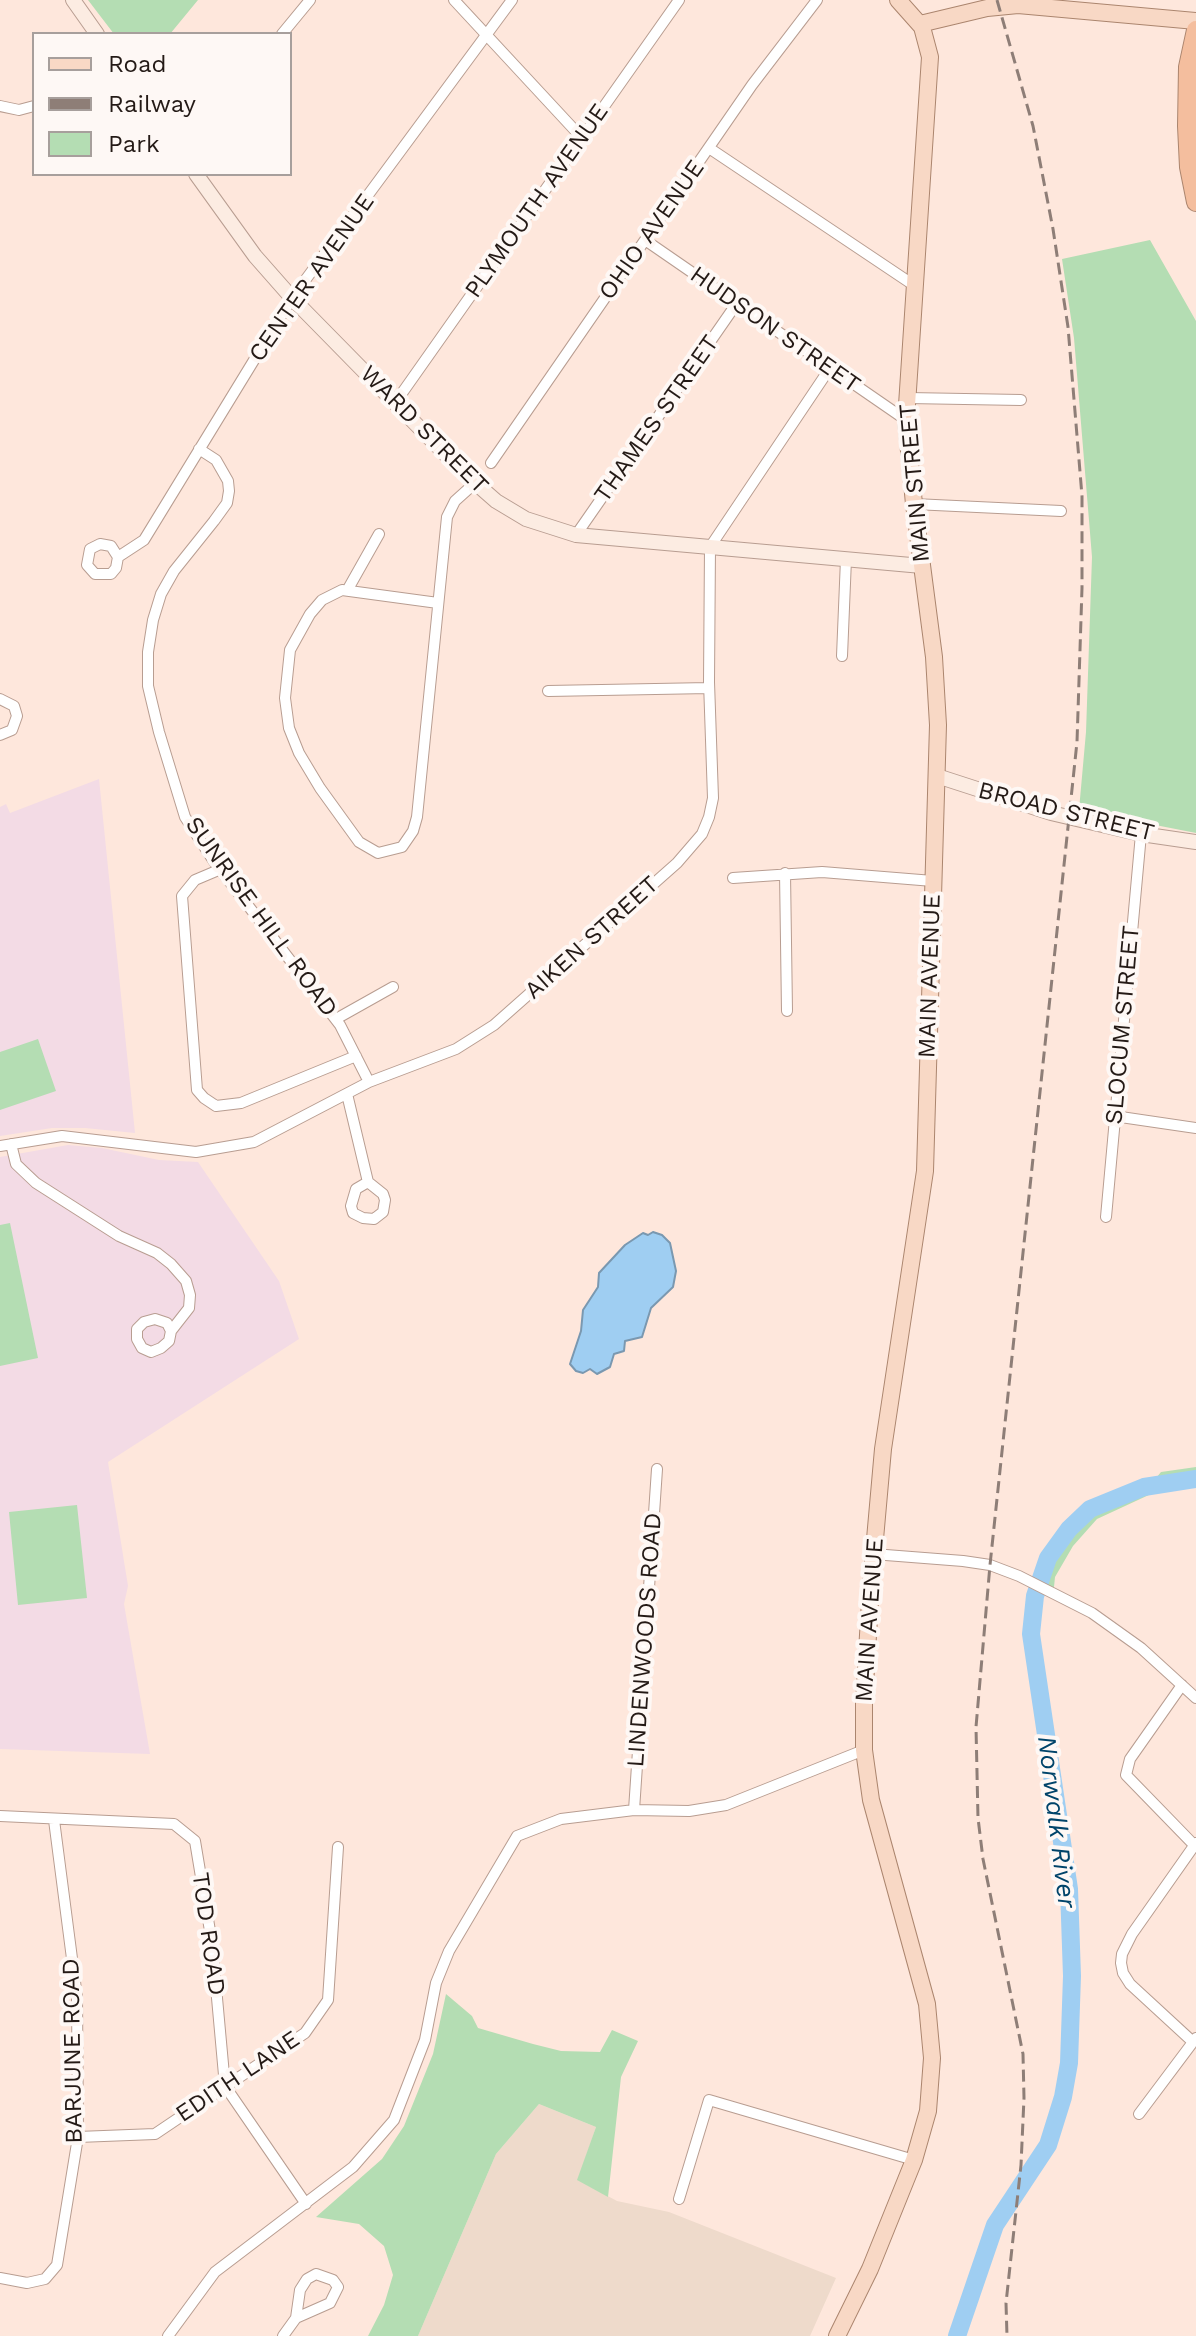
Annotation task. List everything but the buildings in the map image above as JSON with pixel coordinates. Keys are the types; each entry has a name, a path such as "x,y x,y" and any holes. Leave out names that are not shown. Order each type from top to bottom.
{"highway":[{"path":"1196,30 1188,67 1187,126 1189,167 1196,202"}],"main road":[{"path":"73,0 96,32"},
{"name":"MAIN STREET","path":"898,0 920,24 926,35 930,57 906,420 936,675 937,776 933,881"},
{"path":"920,24 987,8 1018,5 1196,21"},
{"name":"WARD STREET","path":"197,176 255,256 292,298 475,483 496,501 526,519 576,535 922,566"},
{"name":"BROAD STREET","path":"937,776 1051,813 1141,834 1196,842"},
{"name":"MAIN AVENUE","path":"837,2336 870,2269 914,2160 928,2111 932,2058 927,2004 871,1800 864,1750 864,1703 883,1449 925,1171 933,881"}],"street":[{"path":"284,32 310,0"},
{"path":"454,0 582,138"},
{"name":"CENTER AVENUE","path":"118,557 144,540 292,298 512,0"},
{"name":"PLYMOUTH AVENUE","path":"395,403 679,0"},
{"name":"OHIO AVENUE","path":"491,463 764,69 817,0"},
{"path":"0,106 19,110 32,107"},
{"path":"709,148 915,286"},
{"name":"HUDSON STREET","path":"645,240 906,420"},
{"name":"THAMES STREET","path":"576,535 737,303"},
{"path":"710,547 830,368"},
{"path":"908,398 1021,400"},
{"name":"SUNRISE HILL ROAD","path":"199,449 216,460 228,481 227,503 174,571 161,594 148,652 148,686 172,779 185,817 336,1019 369,1082"},
{"path":"438,603 348,589 337,592 322,600 304,621 290,650 285,679 287,714 299,753 328,799 364,846 378,853 398,849 406,843 417,817 448,512 475,483"},
{"path":"914,504 1061,511"},
{"path":"348,589 379,534"},
{"name":"AIKEN STREET","path":"5,1145 62,1136 196,1152 254,1142 369,1082 456,1049 494,1025 690,850 702,834 711,808 710,547"},
{"path":"842,656 846,559"},
{"path":"548,691 709,688"},
{"path":"0,699 14,706 17,716 12,730 0,735"},
{"name":"SLOCUM STREET","path":"1106,1217 1141,834"},
{"path":"221,869 195,880 182,896 197,1090 216,1106 241,1103 356,1056"},
{"path":"733,878 822,872 933,881"},
{"path":"785,873 787,1011"},
{"path":"336,1019 393,987"},
{"path":"347,1094 368,1182"},
{"path":"1114,1116 1196,1128"},
{"path":"5,1145 16,1164 36,1183 119,1236 157,1253 171,1264 186,1281 190,1295 189,1308 171,1331"},
{"name":"LINDENWOODS ROAD","path":"634,1810 657,1469"},
{"path":"873,1554 990,1565 1019,1576 1092,1613 1131,1641 1196,1698"},
{"path":"1139,2114 1195,2040 1130,1984 1121,1963 1132,1934 1195,1845 1126,1775 1130,1759 1182,1685"},
{"path":"168,2336 215,2272 353,2167 394,2120 425,2040 436,1983 449,1951 517,1836 561,1819 634,1810 689,1811 726,1805 864,1750"},
{"name":"TOD ROAD","path":"0,1816 174,1824 195,1841 212,1943 225,2086 306,2204"},
{"name":"BARJUNE ROAD","path":"0,2278 27,2283 45,2279 57,2265 78,2137 77,1997 54,1820"},
{"name":"EDITH LANE","path":"78,2137 155,2134 305,2033 328,2000 338,1847"},
{"path":"679,2199 709,2100 914,2160"},
{"path":"283,2336 296,2318 300,2290 307,2279 316,2274 333,2280 338,2287 330,2303 296,2318"}],"shaded area":[{"path":"99,779 135,1133 52,1128 0,1136 0,807 6,804 10,813"},
{"path":"68,1145 102,1148 159,1160 198,1162 279,1281 299,1339 108,1462 128,1586 124,1604 150,1754 0,1749 0,1157"},
{"path":"539,2104 596,2127 578,2180 617,2201 669,2212 836,2278 810,2336 418,2336 496,2154"}],"green space":[{"path":"88,0 198,0 172,32 112,32"},
{"path":"1150,240 1196,321 1196,833 1079,810 1086,732 1092,557 1074,338 1062,259"},
{"path":"38,1039 56,1091 0,1110 0,1052"},
{"path":"10,1223 38,1358 0,1366 0,1225"},
{"path":"1196,1467 1196,1476 1166,1480 1151,1494 1097,1519 1073,1546 1055,1577 1053,1597 1044,1593 1046,1574 1065,1540 1092,1512 1152,1483 1161,1472"},
{"path":"77,1505 87,1598 18,1605 9,1512"},
{"path":"446,1994 472,2016 478,2028 561,2051 600,2052 612,2030 638,2041 621,2077 608,2197 577,2180 596,2127 539,2104 496,2154 418,2336 368,2336 384,2305 393,2275 384,2246 359,2224 316,2217 382,2159 404,2126 433,2054"}],"water":[{"path":"653,1232 670,1243 676,1271 673,1287 651,1308 642,1337 625,1341 624,1351 614,1354 610,1367 597,1374 590,1369 583,1373 576,1371 570,1364 581,1331 583,1310 598,1287 599,1273 625,1245 643,1233 648,1235"}],"waterway":[{"name":"Norwalk River","path":"957,2336 995,2225 1048,2145 1063,2097 1069,2063 1072,1976 1069,1889 1031,1634 1035,1596 1048,1558 1069,1529 1090,1509 1144,1487 1196,1479"}],"railway":[{"path":"997,0 1033,126 1053,229 1068,327 1082,496 1077,742 990,1565 976,1727 978,1818 983,1859 1023,2054 1021,2165 1006,2303 1007,2336"}]}
